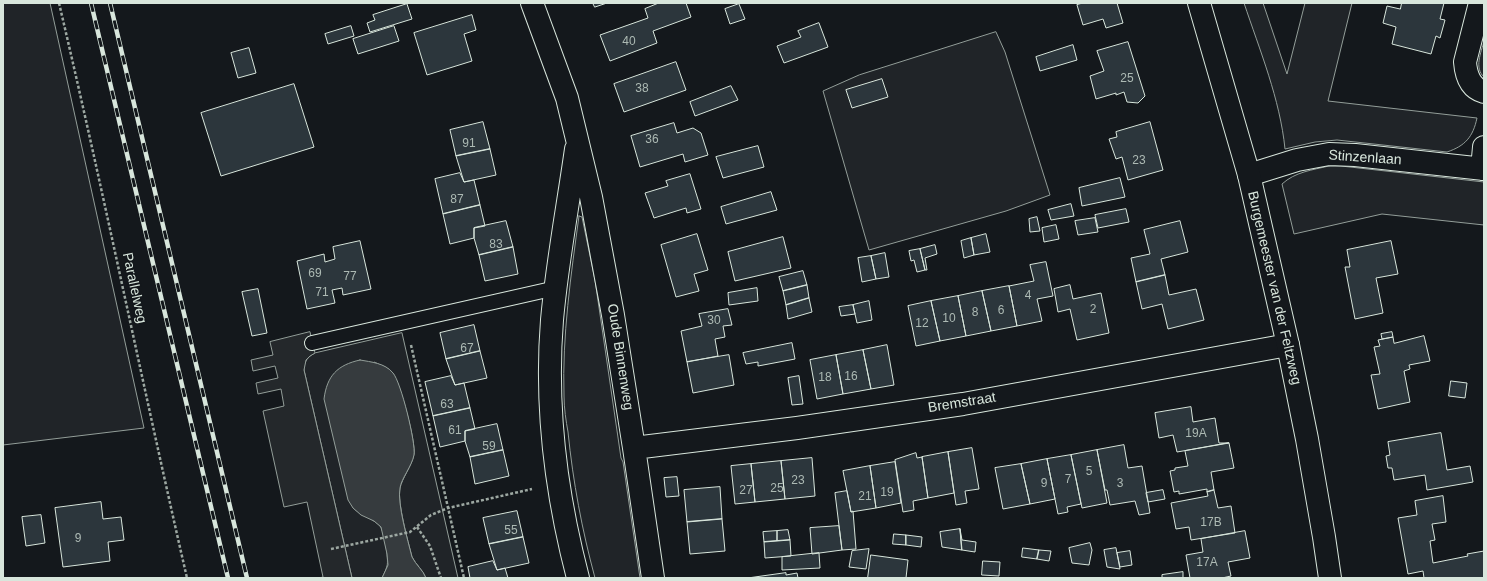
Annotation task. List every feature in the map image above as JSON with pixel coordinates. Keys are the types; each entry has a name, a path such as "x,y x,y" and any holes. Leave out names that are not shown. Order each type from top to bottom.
{"street":[{"name":"Oude Binnenweg","path":"532,3 567,98 578,138 603,256 653,578"},
{"name":"Burgemeester van der Feltzweg","path":"1199,3 1249,175 1288,345 1307,439 1330,578"},
{"path":"1480,3 1465,62 1465,71 1473,86 1484,92"},
{"name":"Oude Binnenweg","path":"578,138 552,320 550,386 553,444 558,483 570,547 578,578"},
{"path":"1483,169 1484,147"},
{"name":"Stinzenlaan","path":"1249,175 1297,160 1328,154 1355,155 1483,169"},
{"name":"Bremstraat","path":"634,448 797,428 963,404 1288,345"}],"lane":[{"path":"312,343 556,288"}],"path":[{"name":"Parallelweg","path":"59,3 95,156 162,469 187,578"},
{"path":"406,322 464,578"},
{"path":"331,549 410,532 431,515 448,508 558,483"},
{"path":"417,527 430,546 441,578"}],"shaded area":[{"path":"3,3 50,3 144,428 3,445"},
{"path":"1244,3 1263,3 1287,74 1305,3 1352,3 1328,101 1477,118 1470,136 1459,147 1447,152 1337,140 1315,142 1285,149 1279,112 1274,93"},
{"path":"996,32 1005,52 1050,195 1006,211 869,250 823,91 859,75"},
{"path":"1484,41 1484,77 1479,69 1479,65"},
{"path":"1329,166 1341,166 1484,182 1484,225 1382,214 1294,234 1282,184 1298,174"},
{"path":"579,216 582,217 595,280 640,578 595,578 575,488 564,401 564,351"},
{"path":"310,332 315,353 306,360 304,370 352,578 319,578 323,577 307,502 284,507 263,411 284,406 281,389 258,394 256,383 278,378 275,366 253,371 251,360 273,355 270,342"},
{"path":"402,333 458,578 426,578 412,557 403,522 399,494 401,484 414,454 413,438 403,399 392,372 386,367 374,362 353,508 375,522 382,529 387,552 387,562 382,578 352,578 304,370 306,360 315,353"},
{"path":"360,360 378,364 390,370 396,379 404,400 413,438 414,455 401,484 399,495 403,522 412,557 426,578 382,578 388,565 381,527 374,521 361,515 353,508 348,500 324,399 325,391 334,373 345,365"}],"building":[{"path":"593,3 607,3 595,7"},
{"path":"659,3 686,3 691,17 653,31 657,43 610,61 600,35 648,18 645,9"},
{"path":"1083,3 1117,3 1123,23 1106,28 1103,19 1083,25 1077,5"},
{"path":"1402,3 1444,3 1440,19 1445,20 1440,38 1436,36 1431,54 1392,44 1396,27 1383,23 1387,6 1400,9"},
{"path":"407,4 412,19 370,32 367,23 375,20 373,15"},
{"path":"739,4 745,19 730,24 725,9"},
{"path":"472,15 476,30 464,34 472,61 427,75 414,33"},
{"path":"819,23 828,47 784,63 777,46 801,37 798,31"},
{"path":"351,26 354,36 328,44 325,34"},
{"path":"394,26 399,41 358,54 353,39"},
{"path":"1128,42 1145,96 1138,103 1127,102 1124,92 1096,99 1090,76 1104,71 1097,51"},
{"path":"1073,45 1077,60 1040,71 1036,57"},
{"path":"249,48 256,73 238,78 231,53"},
{"path":"676,62 686,90 624,112 614,84"},
{"path":"882,79 888,97 852,108 846,90"},
{"path":"294,84 314,147 221,176 201,113"},
{"path":"731,86 738,100 695,116 690,102"},
{"path":"483,122 490,149 456,156 450,130"},
{"path":"1150,122 1163,170 1128,180 1122,157 1116,159 1109,139 1117,137 1116,132"},
{"path":"674,123 677,133 693,128 701,133 708,155 685,162 683,154 640,167 631,136"},
{"path":"758,146 764,167 723,178 716,157"},
{"path":"490,149 496,175 464,182 456,156"},
{"path":"460,173 464,182 474,180 480,205 443,214 435,179"},
{"path":"690,174 701,209 687,213 686,208 654,218 645,193 668,186 666,181"},
{"path":"1120,178 1125,197 1082,206 1079,188"},
{"path":"771,192 777,210 726,224 721,207"},
{"path":"1071,204 1074,216 1051,220 1048,210"},
{"path":"480,205 485,226 474,228 474,238 450,244 443,214"},
{"path":"1126,209 1129,222 1098,228 1095,215"},
{"path":"1037,217 1040,231 1030,232 1029,219"},
{"path":"1095,218 1098,232 1078,235 1075,221"},
{"path":"506,221 513,247 479,255 474,238 474,228"},
{"path":"1180,221 1188,252 1161,259 1165,275 1136,282 1131,258 1150,254 1144,230"},
{"path":"1056,225 1059,239 1044,242 1042,228"},
{"path":"697,234 708,270 694,274 699,291 676,297 661,245"},
{"path":"986,234 990,252 974,255 971,238"},
{"path":"783,237 791,268 735,281 728,252"},
{"path":"971,238 974,255 964,258 961,241"},
{"path":"360,241 371,289 343,295 342,288 332,290 335,303 307,309 297,261 324,254 325,262 335,259 333,247"},
{"path":"1391,241 1398,274 1376,278 1383,313 1355,319 1345,267 1350,267 1347,250"},
{"path":"935,245 937,254 925,258 927,270 925,270 920,249"},
{"path":"513,247 518,274 485,281 479,255"},
{"path":"920,249 925,270 917,272 914,260 911,261 909,251"},
{"path":"885,253 889,277 876,279 871,256"},
{"path":"871,256 876,279 862,282 858,258"},
{"path":"1046,262 1053,296 1037,299 1042,321 1017,326 1009,286 1034,281 1030,265"},
{"path":"803,271 807,285 783,291 779,277"},
{"path":"1165,275 1169,295 1196,289 1204,320 1168,329 1162,304 1142,309 1136,282"},
{"path":"807,285 809,298 786,305 783,291"},
{"path":"1070,285 1073,299 1101,293 1109,333 1077,340 1070,309 1058,312 1054,289"},
{"path":"1009,286 1017,326 991,331 982,291"},
{"path":"757,288 758,301 729,305 728,293"},
{"path":"258,289 267,333 252,336 242,292"},
{"path":"982,291 991,331 966,336 958,296"},
{"path":"958,296 966,336 940,341 931,301"},
{"path":"809,298 812,312 788,319 786,305"},
{"path":"869,301 872,320 857,323 853,305"},
{"path":"931,301 940,341 916,346 908,306"},
{"path":"853,305 855,314 841,316 839,307"},
{"path":"728,309 732,325 723,326 725,337 715,339 718,356 687,362 681,331 702,326 699,314"},
{"path":"474,325 480,351 446,359 440,333"},
{"path":"1392,332 1393,337 1382,339 1381,334"},
{"path":"1424,336 1430,361 1409,365 1410,369 1404,371 1410,402 1378,409 1371,375 1380,374 1374,347 1380,346 1378,340 1393,337 1394,343"},
{"path":"792,343 795,359 758,366 758,362 746,364 743,353"},
{"path":"887,345 894,385 871,389 863,350"},
{"path":"863,350 871,389 843,394 836,355"},
{"path":"480,351 487,378 455,385 446,359"},
{"path":"729,355 734,385 693,393 687,362"},
{"path":"836,355 843,394 817,399 810,360"},
{"path":"451,376 455,385 464,383 470,408 433,416 425,382"},
{"path":"799,376 803,404 792,405 788,378"},
{"path":"1451,381 1467,383 1465,398 1449,396"},
{"path":"1191,407 1193,422 1215,418 1219,443 1229,443 1177,452 1173,435 1159,438 1155,413"},
{"path":"470,408 475,429 465,431 465,441 440,447 433,416"},
{"path":"497,424 503,450 470,457 465,441 465,431"},
{"path":"1441,433 1447,470 1470,466 1473,482 1427,490 1425,475 1394,480 1392,468 1388,468 1386,456 1390,455 1388,442"},
{"path":"1229,443 1234,468 1211,472 1214,490 1207,492 1207,489 1179,494 1179,491 1174,492 1170,471 1175,470 1175,468 1188,466 1185,451"},
{"path":"1124,445 1128,468 1142,466 1150,513 1139,515 1135,501 1110,505 1107,490 1105,490 1097,450"},
{"path":"972,448 979,489 965,491 967,503 956,505 948,452"},
{"path":"503,450 509,476 475,484 470,457"},
{"path":"1097,450 1107,503 1082,508 1071,455"},
{"path":"948,452 954,493 928,498 922,457"},
{"path":"916,453 917,458 922,457 928,498 913,501 914,510 903,512 895,460"},
{"path":"1071,455 1081,504 1067,507 1068,512 1058,514 1047,459"},
{"path":"812,458 815,496 785,499 781,461"},
{"path":"1047,459 1055,499 1030,504 1021,464"},
{"path":"781,461 785,499 755,502 751,464"},
{"path":"895,462 901,503 876,508 870,466"},
{"path":"751,464 755,502 735,504 731,466"},
{"path":"1021,464 1030,504 1003,509 995,468"},
{"path":"870,466 876,508 851,512 843,471"},
{"path":"677,477 679,496 666,497 664,478"},
{"path":"720,487 722,519 687,522 684,490"},
{"path":"1163,490 1165,499 1148,502 1146,493"},
{"path":"1214,490 1218,508 1231,506 1235,533 1191,540 1189,527 1176,529 1171,503 1208,496 1207,492"},
{"path":"847,491 851,512 853,511 856,549 842,550 835,493"},
{"path":"1443,496 1446,522 1432,524 1435,540 1430,541 1433,563 1468,556 1467,554 1484,551 1484,578 1424,578 1423,571 1408,574 1398,518 1417,515 1415,501"},
{"path":"101,502 103,519 121,517 124,540 108,542 110,561 63,567 55,508"},
{"path":"517,511 523,537 489,544 483,518"},
{"path":"41,515 45,543 26,546 22,517"},
{"path":"722,519 725,551 690,554 687,522"},
{"path":"839,526 842,550 812,554 810,528"},
{"path":"960,529 962,550 942,547 940,532"},
{"path":"960,529 962,540 976,542 975,552 962,550"},
{"path":"788,530 790,540 777,541 777,531"},
{"path":"777,531 777,541 764,542 763,532"},
{"path":"1245,531 1250,558 1228,562 1231,576 1222,578 1190,578 1186,555 1203,552 1201,539"},
{"path":"894,534 906,535 906,545 893,544"},
{"path":"906,535 922,537 921,547 906,545"},
{"path":"523,537 529,563 497,570 489,544"},
{"path":"790,540 791,556 765,558 764,542"},
{"path":"1090,543 1092,550 1089,565 1072,563 1069,548"},
{"path":"1023,548 1039,550 1037,559 1022,557"},
{"path":"1116,548 1120,569 1107,567 1104,550"},
{"path":"869,549 866,569 849,567 852,551"},
{"path":"1039,550 1051,551 1049,561 1037,559"},
{"path":"1130,551 1132,565 1120,567 1117,553"},
{"path":"819,553 820,568 782,570 782,557"},
{"path":"871,555 908,560 906,578 868,578"},
{"path":"493,561 497,570 505,568 508,578 470,578 468,567"},
{"path":"983,561 1000,562 999,576 982,575"},
{"path":"1183,572 1183,578 1162,578 1162,575"},
{"path":"786,573 786,575 797,573 798,578 748,578"}],"railway":[{"path":"91,3 228,578"},
{"path":"110,3 247,578"}]}
